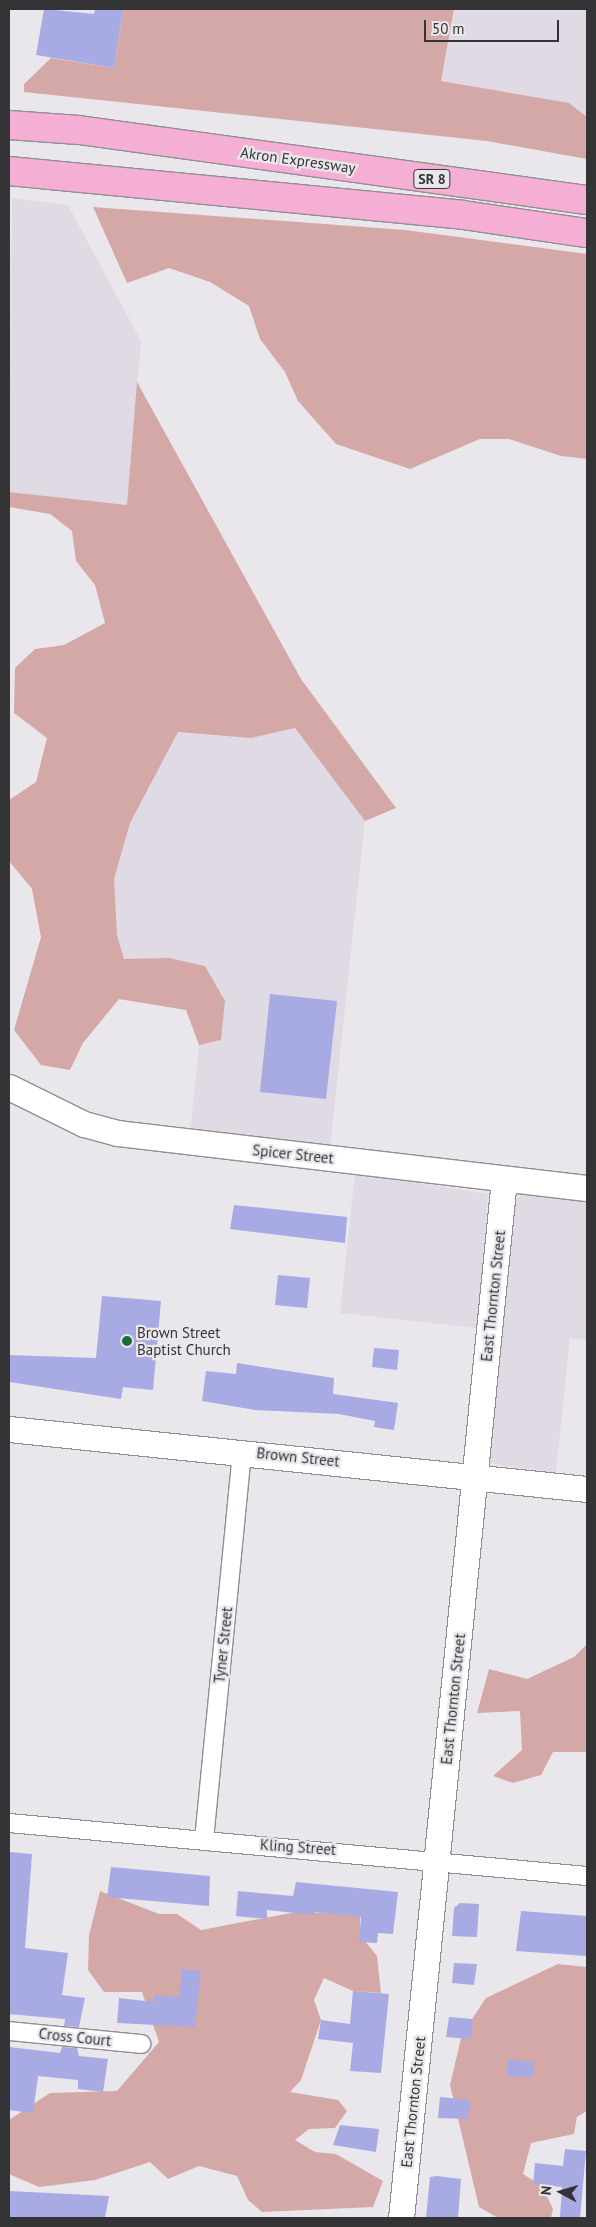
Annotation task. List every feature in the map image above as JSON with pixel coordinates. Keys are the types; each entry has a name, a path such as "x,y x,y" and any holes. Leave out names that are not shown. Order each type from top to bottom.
{"highway":[{"name":"Akron Expressway","path":"9,125 79,130 587,200"},
{"name":"SR 8","path":"9,171 463,215 587,233"}],"main road":[{"name":"Spicer Street","path":"9,1087 84,1124 118,1133 587,1188"},
{"name":"East Thornton Street","path":"401,2218 504,1179"},
{"name":"Brown Street","path":"9,1429 242,1451 587,1489"}],"street":[{"name":"Tyner Street","path":"204,1840 242,1451"},
{"name":"Kling Street","path":"9,1822 437,1859 587,1876"},
{"name":"Cross Court","path":"9,2030 141,2044"}],"shaded area":[{"path":"123,9 454,9 441,81 569,103 587,117 587,159 487,141 24,92 24,84 51,58 114,68"},
{"path":"454,9 587,9 587,117 569,103 441,81"},
{"path":"12,198 68,205 141,341 127,506 9,492"},
{"path":"93,207 405,230 587,254 587,459 561,456 509,439 480,439 410,469 336,444 298,401 285,372 260,339 249,306 210,282 169,268 127,283"},
{"path":"137,382 301,679 396,808 365,821 295,728 251,738 178,732 130,823 114,879 117,935 124,959 169,958 205,966 225,1001 221,1040 199,1045 186,1010 119,999 83,1043 70,1070 41,1065 14,1030 41,937 32,889 9,861 9,800 36,782 47,738 14,713 15,668 35,649 64,645 105,623 95,585 76,561 72,531 50,514 9,507 9,492 127,505"},
{"path":"117,703 289,720 365,821 330,1148 190,1132 206,982 91,969"},
{"path":"355,1173 488,1194 477,1328 340,1313"},
{"path":"523,1194 587,1201 587,1340 570,1338 556,1473 488,1463 512,1200"},
{"path":"587,1644 587,1752 553,1752 541,1775 513,1783 493,1776 522,1750 520,1711 477,1713 489,1669 527,1679 574,1657"},
{"path":"100,1891 159,1914 177,1914 201,1930 291,1913 360,1912 360,1935 377,1956 381,1993 353,1991 324,1978 314,2000 321,2020 301,2080 290,2092 338,2100 347,2111 335,2128 309,2129 295,2140 315,2152 336,2154 383,2181 373,2207 262,2212 248,2200 237,2176 199,2166 168,2179 150,2162 95,2180 39,2187 9,2174 9,2120 50,2093 117,2091 159,2042 142,1992 104,1992 88,1970 89,1935"},
{"path":"558,1964 587,1967 587,2111 577,2117 574,2134 531,2143 523,2174 542,2186 553,2209 551,2218 498,2218 479,2207 450,2085 462,2034 486,1998"}],"building":[{"path":"44,9 94,14 95,9 123,9 114,68 36,55"},
{"path":"270,994 337,1001 326,1099 260,1092"},
{"path":"234,1205 347,1217 345,1243 230,1229"},
{"path":"278,1275 310,1278 307,1308 275,1305"},
{"path":"102,1296 161,1301 153,1390 123,1387 121,1399 9,1382 9,1355 96,1358"},
{"path":"374,1348 399,1350 397,1370 372,1367"},
{"path":"237,1363 334,1378 333,1394 398,1403 394,1430 374,1427 375,1421 339,1414 255,1410 202,1401 206,1371 236,1374"},
{"path":"9,1852 32,1854 25,1948 68,1953 62,1995 85,1998 79,2027 64,2026 65,2019 9,2014"},
{"path":"111,1867 210,1876 209,1906 107,1897"},
{"path":"296,1882 398,1892 393,1934 378,1933 377,1943 359,1942 361,1917 315,1912 314,1915 267,1910 267,1919 236,1916 238,1891 293,1896"},
{"path":"460,1903 479,1904 477,1937 452,1936 454,1908"},
{"path":"521,1911 587,1916 587,1956 516,1951"},
{"path":"454,1963 477,1964 474,1985 452,1983"},
{"path":"182,1969 201,1971 195,2027 117,2023 119,1998 154,2002 154,1995 179,1997"},
{"path":"353,1991 389,1994 381,2073 350,2071 353,2043 318,2039 321,2020 350,2024"},
{"path":"449,2017 473,2019 471,2039 446,2037"},
{"path":"9,2047 60,2053 62,2047 77,2048 79,2056 108,2059 103,2092 78,2089 78,2080 38,2076 33,2113 9,2110"},
{"path":"508,2059 534,2062 533,2077 507,2077"},
{"path":"440,2097 470,2100 468,2119 438,2118"},
{"path":"340,2125 379,2129 376,2152 333,2145"},
{"path":"565,2149 586,2151 580,2218 560,2217 562,2187 533,2184 535,2163 563,2166"},
{"path":"430,2177 461,2179 458,2218 426,2218"},
{"path":"9,2191 109,2196 105,2218 9,2218"}],"place":[{"name":"Brown Street Baptist Church","path":"127,1341"}]}
